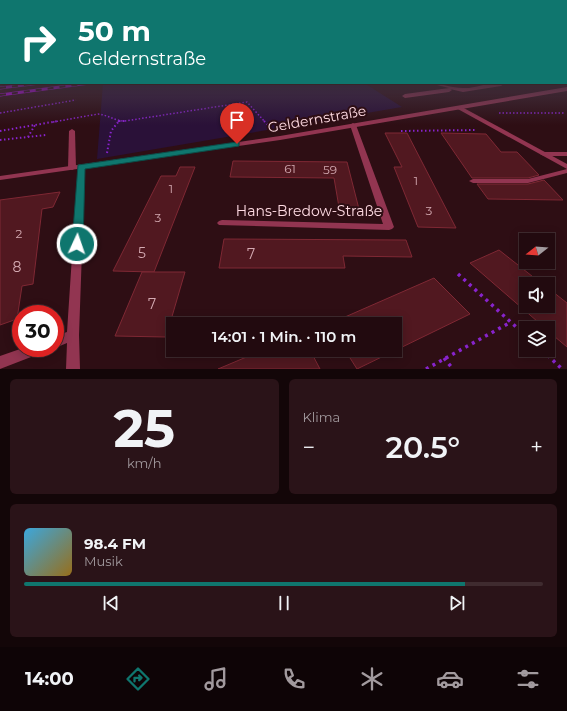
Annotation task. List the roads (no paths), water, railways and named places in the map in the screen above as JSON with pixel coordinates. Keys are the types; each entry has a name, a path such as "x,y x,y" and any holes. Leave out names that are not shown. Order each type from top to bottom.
{"street":[{"path":"406,96 436,91"},
{"name":"Geldernstraße","path":"0,178 280,138 554,91"},
{"path":"458,107 567,166"},
{"name":"Hans-Bredow-Straße","path":"222,223 388,227 353,125"},
{"path":"72,131 76,168 73,369"},
{"path":"544,154 567,154"},
{"path":"473,181 528,181 567,172"},
{"path":"64,338 73,335"},
{"path":"0,363 16,357"}],"railway":[{"path":"0,95 28,91"}]}
